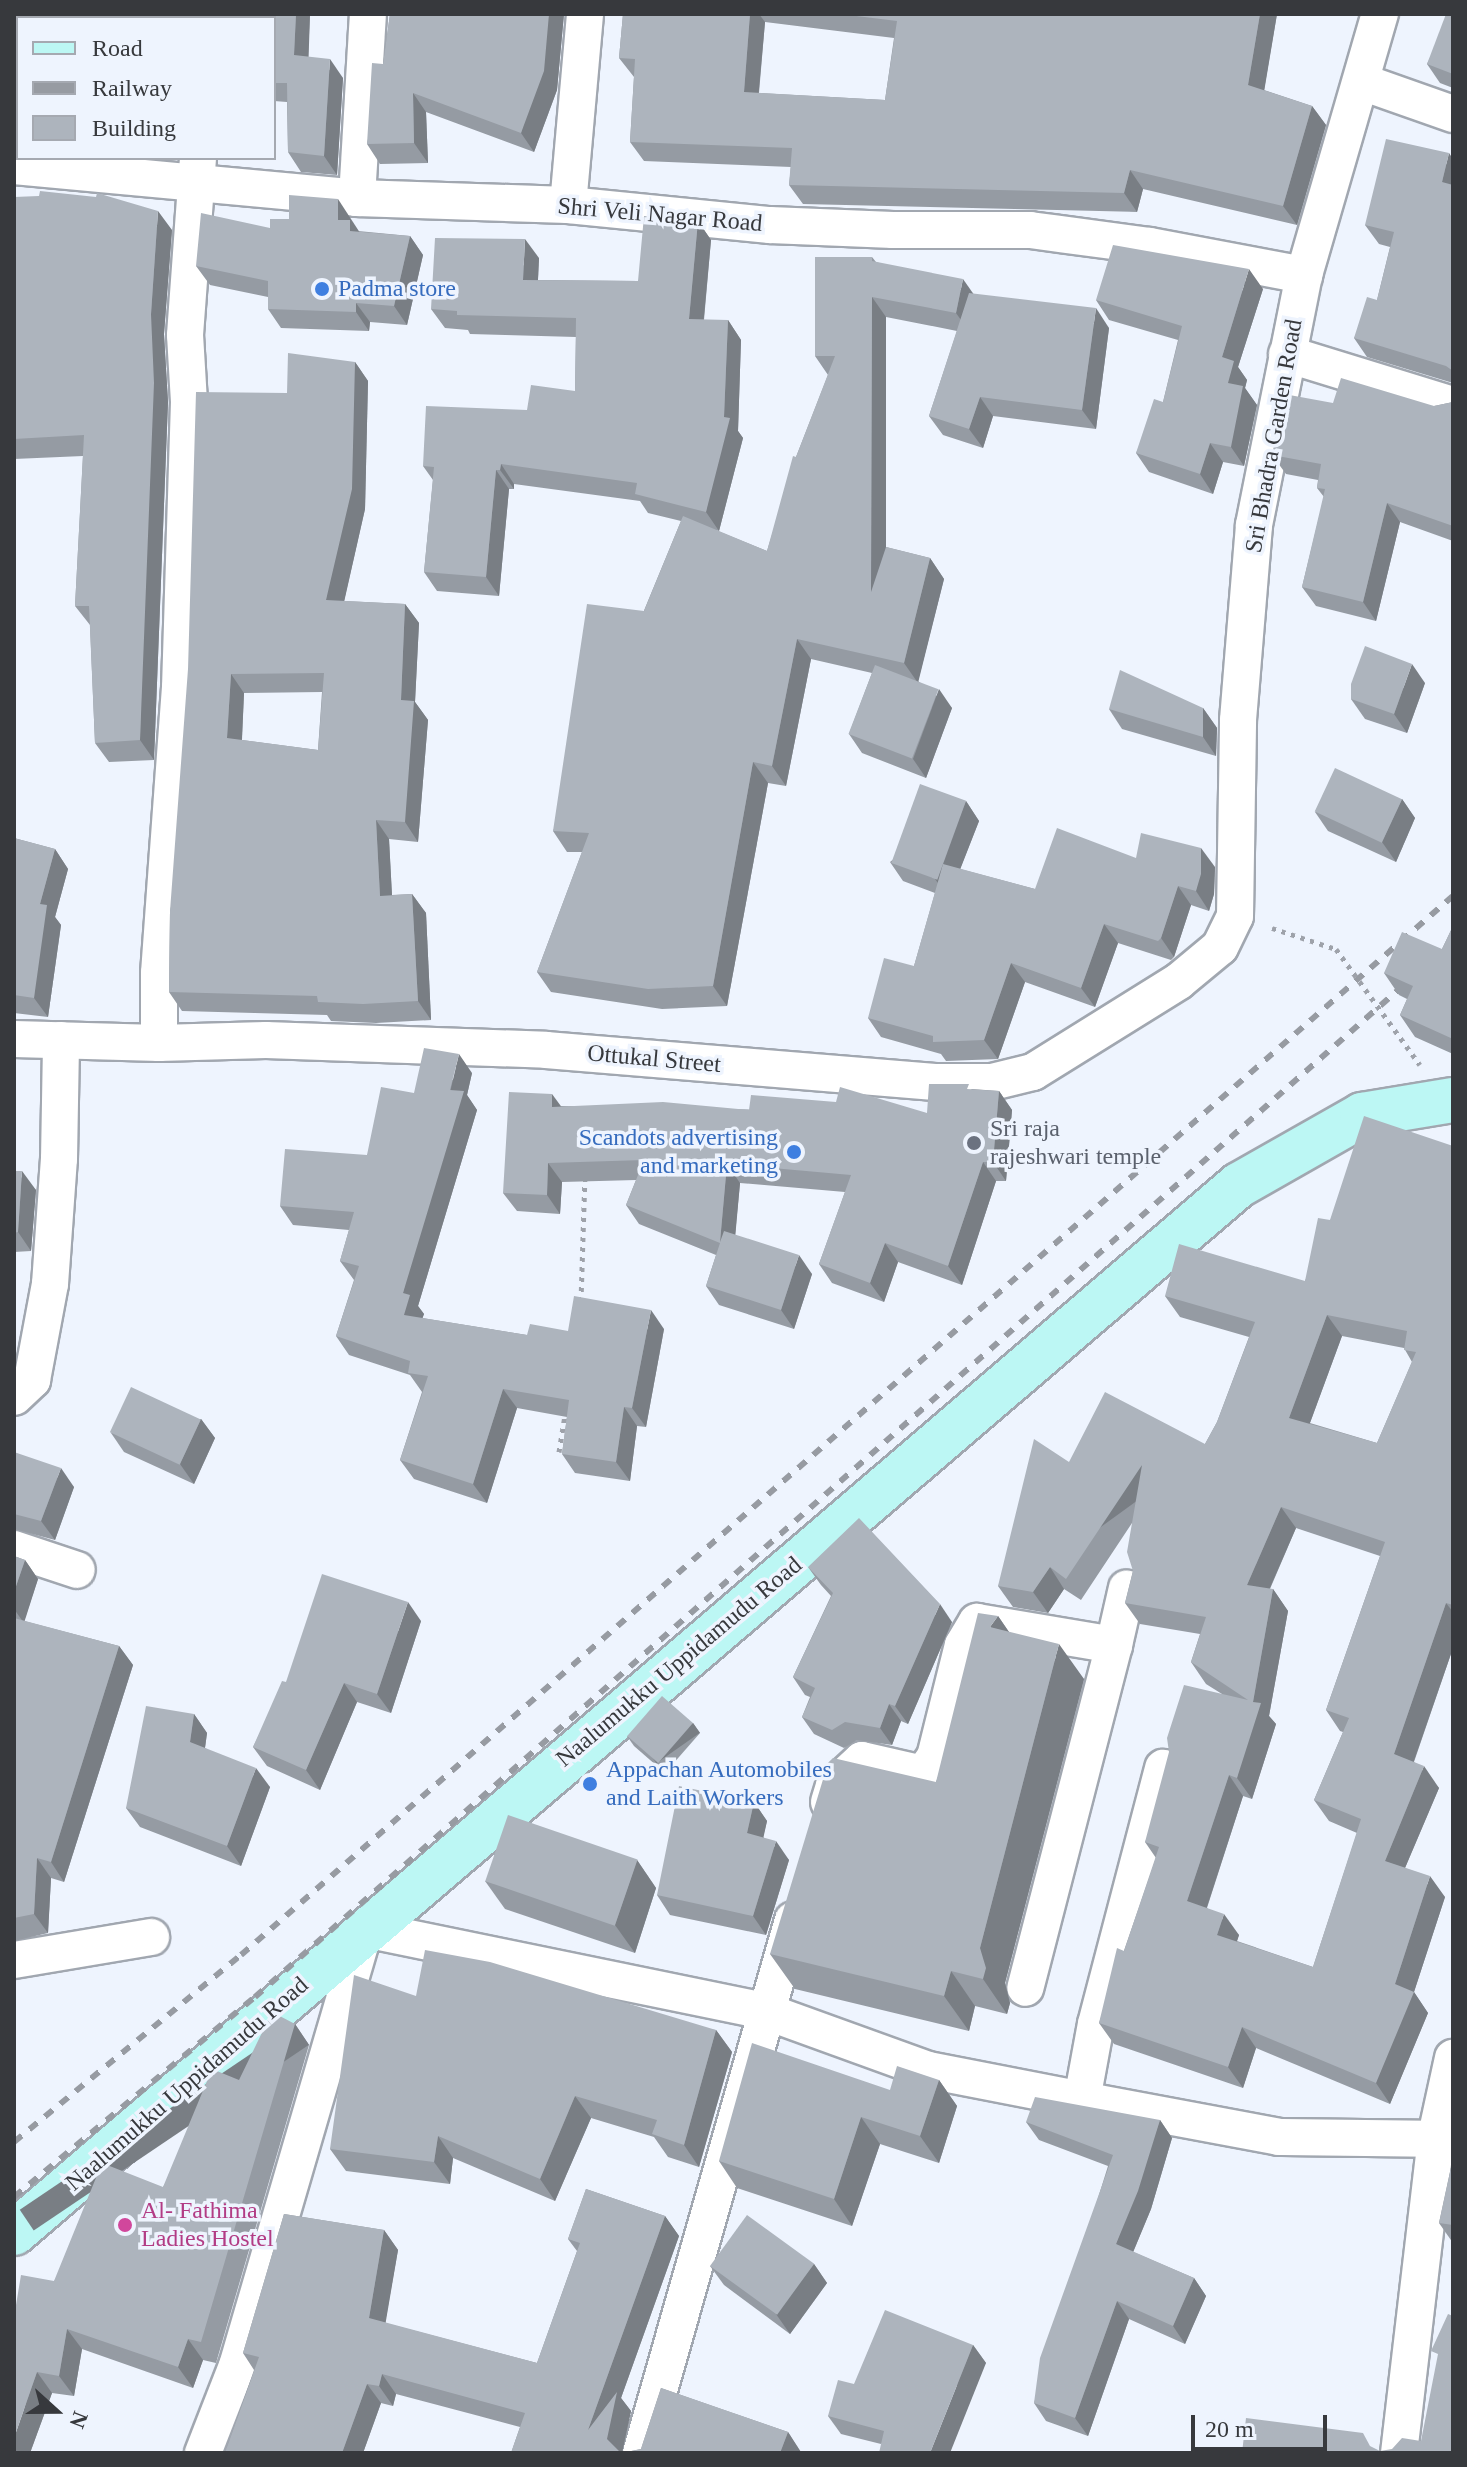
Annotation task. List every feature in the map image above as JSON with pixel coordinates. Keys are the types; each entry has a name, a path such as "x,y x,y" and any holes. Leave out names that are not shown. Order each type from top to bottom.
{"street":[{"path":"357,198 368,14"},
{"path":"568,205 585,14"},
{"name":"Sri Bhadra Garden Road","path":"1235,916 1238,720 1254,525 1304,275 1380,14"},
{"path":"1362,82 1453,114"},
{"name":"Shri Veli Nagar Road","path":"14,166 197,171 357,198 568,205 770,225 893,230 1030,230 1150,246 1304,275"},
{"path":"159,1043 159,973 180,688 189,402 185,335 197,171"},
{"path":"1287,354 1453,405"},
{"name":"Ottukal Street","path":"14,1039 159,1043 266,1040 546,1050 935,1082 992,1082 1033,1072 1179,981 1220,947 1235,916"},
{"path":"14,1397 32,1380 50,1284 61,1040"},
{"name":"Naalumukku Uppidamudu Road","path":"14,2233 365,1929 1239,1185 1362,1115 1453,1100"},
{"path":"14,1549 77,1570"},
{"path":"1025,1988 1127,1588"},
{"path":"821,1829 834,1786 862,1760 923,1774 935,1757 963,1645 977,1622 1114,1645"},
{"path":"1082,2100 1096,2024 1163,1768"},
{"path":"641,2453 765,2011 803,1887"},
{"path":"203,2453 237,2366 365,1929 765,2011 928,2070 1082,2100 1279,2137 1444,2137"},
{"path":"14,1960 151,1937"},
{"path":"1399,2453 1453,2058"}],"path":[{"path":"1235,916 1336,949 1420,1065"},
{"path":"581,1309 585,1166"},
{"path":"559,1452 568,1395"}],"building":[{"path":"112,14 160,14 160,16"},
{"path":"296,14 294,55 330,59 324,156 288,152 287,83 276,83 276,16 241,16"},
{"path":"390,14 549,14 544,71 521,133 413,93 414,143 367,144 372,63 383,64"},
{"path":"623,14 750,14 744,92 885,100 897,21 840,14 1260,14 1248,85 1312,106 1283,206 1130,170 1124,193 789,185 792,148 630,142 635,59 619,58"},
{"path":"1446,14 1453,14 1453,74 1427,64"},
{"path":"1386,139 1449,153 1442,182 1453,185 1453,371 1446,366 1354,338 1367,297 1377,300 1394,232 1365,225"},
{"path":"40,191 96,197 97,193 158,211 151,314 154,383 140,740 95,743 89,606 75,606 84,435 14,439 14,197 39,196"},
{"path":"289,195 338,199 338,220 350,220 350,231 410,236 394,306 356,303 356,312 268,309 268,281 196,266 201,213 270,228 270,219 289,219"},
{"path":"644,216 698,221 689,319 728,320 724,417 730,418 706,512 635,494 637,483 501,464 500,470 496,470 486,577 424,572 434,467 423,466 426,406 527,410 531,385 575,391 576,318 457,315 457,311 431,309 435,238 525,239 523,280 638,281"},
{"path":"1113,245 1249,269 1222,357 1234,361 1228,383 1243,386 1231,447 1210,443 1200,474 1136,453 1154,399 1163,402 1182,326 1096,300"},
{"path":"815,257 872,257 872,261 963,279 956,313 872,297 871,592 886,547 930,558 904,663 797,639 772,766 753,762 713,986 648,989 537,972 589,833 553,831 587,604 644,611 683,516 767,551 793,456 796,457 835,356 815,356"},
{"path":"969,293 1096,308 1082,410 980,397 969,429 929,416"},
{"path":"288,353 355,362 352,489 326,600 405,604 401,700 414,701 405,822 376,820 380,896 412,894 418,1001 363,1004 318,1002 317,996 169,992 170,911 188,669 196,392 287,393","holes":["324,673 318,750 227,738 231,674"]},
{"path":"1341,378 1434,406 1453,402 1453,526 1387,503 1363,602 1302,587 1325,489 1317,488 1321,464 1272,455 1284,394 1333,403"},
{"path":"1365,646 1412,664 1394,714 1351,699 1351,684"},
{"path":"875,665 938,689 912,758 848,734"},
{"path":"1120,670 1203,708 1203,737 1109,709"},
{"path":"1335,768 1402,799 1382,843 1315,812"},
{"path":"920,784 966,801 937,880 891,863"},
{"path":"1057,828 1136,858 1141,833 1201,848 1201,874 1196,891 1178,886 1158,941 1104,924 1081,988 1011,963 984,1040 933,1042 933,1036 868,1018 884,958 914,966 943,864 1035,889"},
{"path":"14,838 55,849 40,904 47,905 34,998 14,995"},
{"path":"1453,926 1453,1039 1400,1015 1413,986 1384,973 1402,932 1442,949"},
{"path":"424,1048 459,1054 450,1090 464,1091 403,1293 410,1295 404,1315 527,1335 530,1324 568,1331 574,1296 651,1310 632,1408 624,1407 616,1462 562,1454 569,1400 503,1389 473,1484 400,1460 428,1376 408,1373 410,1361 336,1336 359,1266 340,1261 354,1212 280,1206 285,1149 367,1155 381,1087 414,1093"},
{"path":"929,1084 969,1084 967,1089 999,1091 993,1162 983,1162 948,1266 885,1243 870,1283 819,1264 851,1175 727,1164 720,1242 724,1231 799,1255 781,1310 706,1286 720,1243 626,1205 644,1160 548,1163 547,1195 503,1193 509,1092 552,1094 552,1107 663,1102 749,1110 751,1095 836,1102 840,1087 927,1113"},
{"path":"1364,1116 1453,1146 1453,1605 1446,1603 1394,1754 1424,1766 1385,1861 1430,1876 1395,1984 1414,1992 1376,2083 1242,2027 1228,2067 1099,2023 1117,1948 1124,1951 1159,1847 1145,1842 1169,1752 1167,1738 1184,1685 1248,1700 1191,1662 1206,1617 1125,1603 1133,1571 1127,1552 1142,1465 1066,1579 1050,1567 1033,1592 998,1586 1034,1439 1069,1462 1105,1392 1205,1444 1217,1422 1255,1322 1165,1296 1179,1244 1305,1281 1318,1218 1330,1220","holes":["1327,1315 1407,1331 1404,1350 1416,1352 1377,1443 1289,1418","1281,1507 1385,1542 1326,1710 1349,1718 1314,1800 1361,1819 1313,1967 1217,1935 1224,1914 1187,1901 1229,1775 1237,1778 1261,1703 1253,1702 1273,1589 1247,1585"]},
{"path":"14,1171 22,1171 18,1232 14,1233"},
{"path":"131,1387 201,1420 180,1465 110,1432"},
{"path":"14,1452 61,1468 41,1521 14,1514"},
{"path":"859,1518 940,1604 895,1706 889,1704 880,1728 845,1722 832,1730 802,1717 815,1688 793,1677 833,1593 808,1567"},
{"path":"14,1556 25,1560 14,1592"},
{"path":"322,1574 408,1602 377,1694 344,1683 306,1770 253,1747 282,1681 286,1682"},
{"path":"978,1613 998,1616 990,1627 1059,1644 980,1948 986,1968 983,1979 951,1971 944,1996 770,1954 828,1763 833,1758 936,1782"},
{"path":"14,1618 119,1646 51,1862 37,1858 34,1914 14,1918"},
{"path":"662,1696 693,1723 658,1763 627,1736"},
{"path":"146,1706 194,1714 190,1742 256,1768 227,1846 126,1808"},
{"path":"679,1786 754,1802 747,1833 776,1841 753,1916 657,1895"},
{"path":"508,1815 638,1860 615,1926 485,1881"},
{"path":"425,1950 490,1962 716,2030 684,2145 652,2134 657,2120 575,2096 540,2179 438,2136 434,2162 330,2149 354,1975 416,1996"},
{"path":"272,2012 295,2024 201,2342 188,2339 178,2367 67,2329 59,2376 37,2372 14,2438 14,2317 21,2275 54,2281 102,2163 163,2187 212,2069 239,2080"},
{"path":"752,2043 890,2090 897,2066 939,2080 920,2136 861,2117 834,2199 719,2161"},
{"path":"1035,2097 1160,2120 1138,2191 1116,2244 1194,2278 1173,2326 1117,2301 1075,2418 1034,2403 1040,2358 1113,2155 1026,2122"},
{"path":"1453,2158 1453,2225 1439,2223"},
{"path":"586,2189 665,2216 588,2430 617,2392 607,2439 621,2453 511,2453 525,2413 382,2374 379,2386 367,2384 342,2453 225,2453 259,2357 243,2353 284,2214 384,2230 369,2318 537,2363 580,2243 568,2239"},
{"path":"747,2215 814,2264 777,2315 710,2266"},
{"path":"885,2310 973,2345 930,2453 879,2453 884,2431 828,2416 838,2380 854,2384"},
{"path":"1448,2314 1453,2316 1453,2453 1242,2453 1246,2418 1363,2433 1370,2446 1380,2451 1392,2449 1402,2438 1421,2441 1438,2354 1431,2351"},
{"path":"661,2388 788,2432 780,2453 621,2453 641,2449"}],"railway":[{"path":"14,2142 241,1955 1453,896"},
{"path":"14,2197 255,1997 1414,976"}],"place":[{"name":"Padma store","path":"322,289"},
{"name":"Sri raja rajeshwari temple","path":"974,1143"},
{"name":"Scandots advertising and marketing","path":"794,1152"},
{"name":"Appachan Automobiles and Laith Workers","path":"590,1784"},
{"name":"Al- Fathima Ladies Hostel","path":"125,2225"}]}
